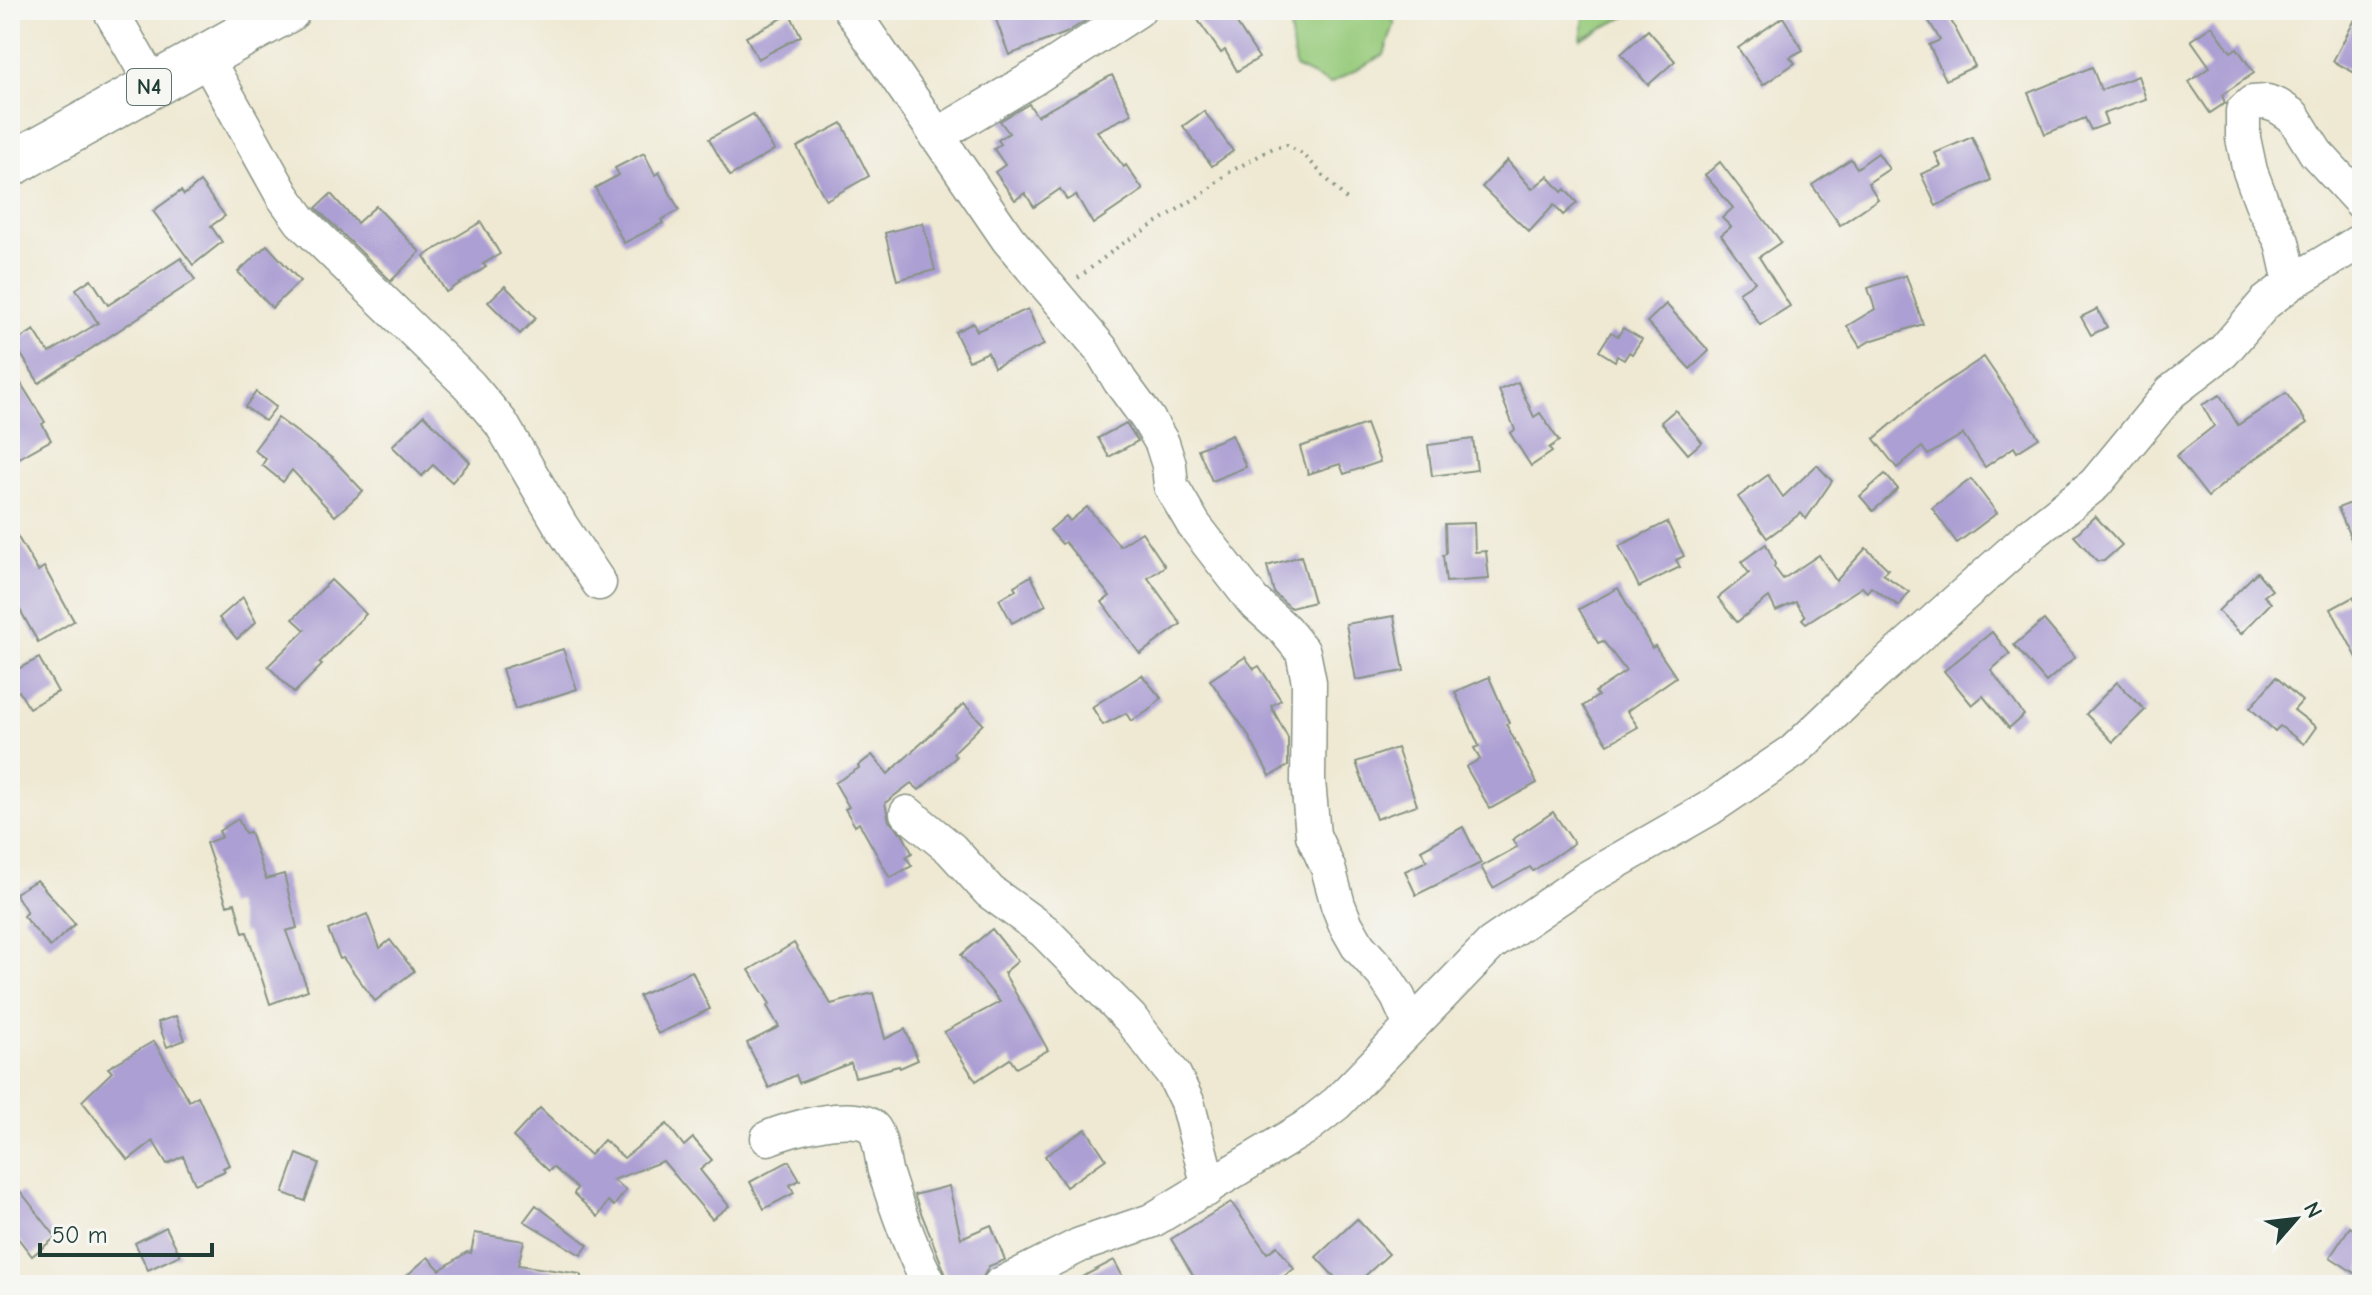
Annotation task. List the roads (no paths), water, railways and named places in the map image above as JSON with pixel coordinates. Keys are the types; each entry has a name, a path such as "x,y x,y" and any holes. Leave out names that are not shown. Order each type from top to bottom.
{"highway":[{"name":"N4","path":"10,165 288,10"}],"street":[{"path":"110,10 153,85"},
{"path":"851,10 1008,239 1101,349 1148,419 1162,443 1171,486 1194,525 1253,601 1285,630 1303,652 1309,682 1308,781 1313,835 1328,868 1346,925 1358,946 1398,997 1411,1026"},
{"path":"936,136 1034,78 1138,10"},
{"path":"205,56 283,196 301,221 469,385 501,423 561,526 599,583"},
{"path":"2291,283 2282,242 2264,208 2250,171 2243,138 2243,111 2252,103 2267,102 2293,116 2316,153 2362,203"},
{"path":"1000,1285 1080,1245 1151,1221 1305,1128 1337,1103 1491,944 1586,879 1710,808 1794,751 2033,533 2095,484 2171,392 2223,352 2265,303 2291,283 2362,240"},
{"path":"907,813 938,837 990,892 1044,931 1139,1029 1174,1075 1187,1102 1206,1175 1206,1190"},
{"path":"768,1138 785,1131 845,1119 866,1123 875,1129 885,1171 930,1285"}]}
